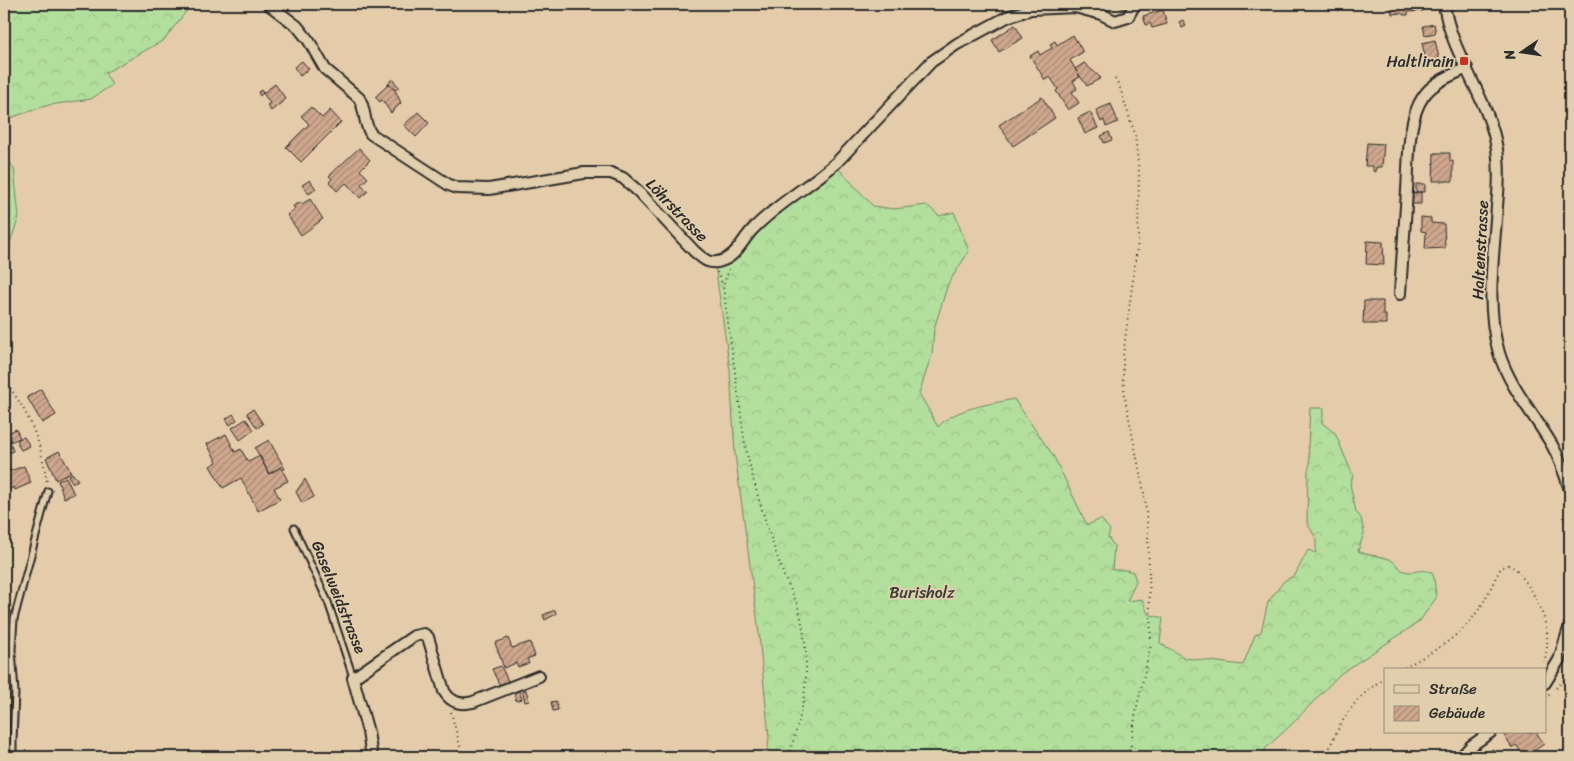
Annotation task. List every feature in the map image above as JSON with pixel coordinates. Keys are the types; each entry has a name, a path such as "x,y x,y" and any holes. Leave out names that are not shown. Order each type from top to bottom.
{"street":[{"name":"Löhrstrasse","path":"268,4 297,26 309,41 325,69 360,98 366,125 373,136 449,185 466,189 489,189 584,173 611,173 630,183 694,251 703,259 713,263 729,258 751,231 770,212 823,175 931,62 951,48 1007,17 1031,9 1075,7 1115,20 1128,17 1135,4"},
{"name":"Haltenstrasse","path":"1444,4 1448,24 1492,126 1499,162 1491,294 1491,313 1498,350 1513,385 1551,444 1565,473 1570,490"},
{"path":"1400,294 1410,141 1416,111 1422,98 1430,89 1444,79 1467,68"},
{"path":"1546,681 1559,660 1570,625"},
{"name":"Gaselweidstrasse","path":"372,757 368,732 354,678 409,639 424,634 432,644 446,695"},
{"path":"446,695 455,702 468,703 540,676"},
{"path":"1461,757 1471,746 1489,734"}],"lane":[{"path":"13,757 15,692 12,649 14,619 48,491"},
{"name":"Gaselweidstrasse","path":"294,528 328,602 354,678"}],"path":[{"path":"1115,79 1120,88 1135,135 1139,172 1138,241 1123,356 1123,377 1125,398 1145,498 1148,534 1150,645 1137,706 1129,757"},
{"path":"713,263 723,286 744,444 804,633 805,693 800,720 788,757"},
{"path":"723,286 730,268"},
{"path":"4,380 31,420 43,456 48,491"},
{"path":"1403,668 1452,640 1465,628 1480,608 1501,568 1508,565 1518,570 1528,584 1545,619 1548,637 1544,664"},
{"path":"1546,698 1570,674"},
{"path":"1326,757 1336,732 1348,712 1369,689 1384,679"},
{"path":"446,695 463,757"}],"green space":[{"path":"4,4 191,5 164,40 105,73 112,85 91,99 49,105 4,120"},
{"path":"4,153 14,169 19,217 4,260"},
{"name":"Burisholz","path":"839,169 873,206 893,209 927,205 939,216 954,212 969,251 948,284 934,329 932,354 919,393 938,427 953,415 963,411 1014,399 1054,457 1087,525 1101,519 1110,530 1108,537 1114,546 1112,570 1133,572 1136,581 1127,601 1142,599 1148,614 1163,618 1160,643 1185,658 1243,665 1255,635 1261,632 1268,602 1284,581 1295,575 1308,550 1316,553 1316,538 1307,523 1310,408 1324,408 1322,423 1335,433 1353,476 1350,484 1356,512 1361,518 1364,533 1358,551 1389,559 1408,572 1432,572 1436,598 1419,622 1340,674 1266,748 1262,757 767,757 769,737 758,625 735,454 730,371 715,265 730,263 750,234"}],"building":[{"path":"1114,4 1131,4 1127,11"},
{"path":"1177,4 1189,4 1184,10"},
{"path":"1391,4 1422,4 1423,11 1408,12 1408,15 1401,13 1392,14"},
{"path":"1163,10 1167,24 1152,28 1150,23 1146,25 1143,16"},
{"path":"1183,20 1186,26 1182,28 1179,22"},
{"path":"1434,24 1436,33 1425,35 1423,26"},
{"path":"1015,25 1023,38 999,52 992,40"},
{"path":"1073,35 1083,52 1070,60 1080,77 1073,81 1077,89 1072,92 1079,103 1068,110 1050,77 1045,80 1030,56 1038,51 1040,55 1052,48 1050,44 1055,41 1057,45"},
{"path":"1435,40 1440,63 1427,66 1422,43"},
{"path":"302,61 309,69 300,76 294,67"},
{"path":"1084,63 1101,78 1087,86 1075,69"},
{"path":"392,79 399,87 396,90 388,83"},
{"path":"275,84 286,99 271,111 267,105 270,103 263,93"},
{"path":"389,84 396,92 401,103 391,113 382,100 380,102 375,97"},
{"path":"1042,97 1055,118 1013,146 999,125"},
{"path":"1111,104 1118,122 1106,127 1104,120 1101,122 1096,110"},
{"path":"311,107 322,118 330,110 341,122 301,162 286,147 309,124 301,116"},
{"path":"418,112 429,123 416,137 404,125"},
{"path":"1090,112 1098,128 1085,134 1078,118"},
{"path":"1109,132 1112,140 1104,143 1101,136"},
{"path":"1367,143 1384,144 1382,167 1376,167 1376,172 1373,171 1373,166 1365,166"},
{"path":"359,148 370,160 360,170 368,178 361,184 368,191 360,198 346,183 337,191 329,182 332,179 329,176"},
{"path":"1434,153 1450,153 1450,161 1453,161 1453,181 1433,181"},
{"path":"310,180 316,189 309,194 302,185"},
{"path":"1416,184 1425,184 1425,192 1416,192"},
{"path":"1416,192 1421,192 1421,204 1412,204 1413,193 1416,194"},
{"path":"310,199 323,219 301,235 287,215 295,209 293,206 300,202 302,204"},
{"path":"1421,217 1431,218 1431,223 1444,224 1445,248 1425,249 1426,232 1421,231"},
{"path":"1367,241 1383,242 1384,265 1366,264"},
{"path":"1364,301 1383,301 1383,315 1386,315 1386,324 1363,324"},
{"path":"41,389 56,415 42,423 27,397"},
{"path":"253,409 263,424 257,428 247,413"},
{"path":"233,414 237,420 230,425 226,419"},
{"path":"246,419 254,430 240,440 232,428"},
{"path":"4,428 6,434 16,429 20,438 10,442 13,451 4,455"},
{"path":"226,434 235,452 241,449 248,462 260,456 269,474 281,467 288,481 274,488 280,499 258,511 241,478 223,488 210,466 217,462 207,444"},
{"path":"24,437 30,446 21,450 18,445 18,439"},
{"path":"269,440 285,469 282,470 281,467 269,474 255,448"},
{"path":"59,451 71,472 56,480 46,458"},
{"path":"24,466 31,483 15,490 14,487 7,490 4,472 9,468 10,471"},
{"path":"72,473 78,480 73,483 68,476"},
{"path":"66,477 74,494 64,498 58,481"},
{"path":"305,479 314,497 302,503 296,492"},
{"path":"555,610 556,614 545,620 543,615"},
{"path":"508,638 512,648 530,642 535,656 527,659 529,663 518,667 516,663 504,668 495,643"},
{"path":"501,666 509,683 500,686 492,669"},
{"path":"522,690 526,690 529,701 525,702"},
{"path":"519,691 522,699 516,701 514,693"},
{"path":"556,701 558,710 553,711 551,702"},
{"path":"1503,734 1537,734 1544,744 1525,757 1516,745 1512,748"},
{"path":"1493,749 1498,757 1479,757"}],"place":[{"name":"Haltlirain","path":"1464,61"}]}
